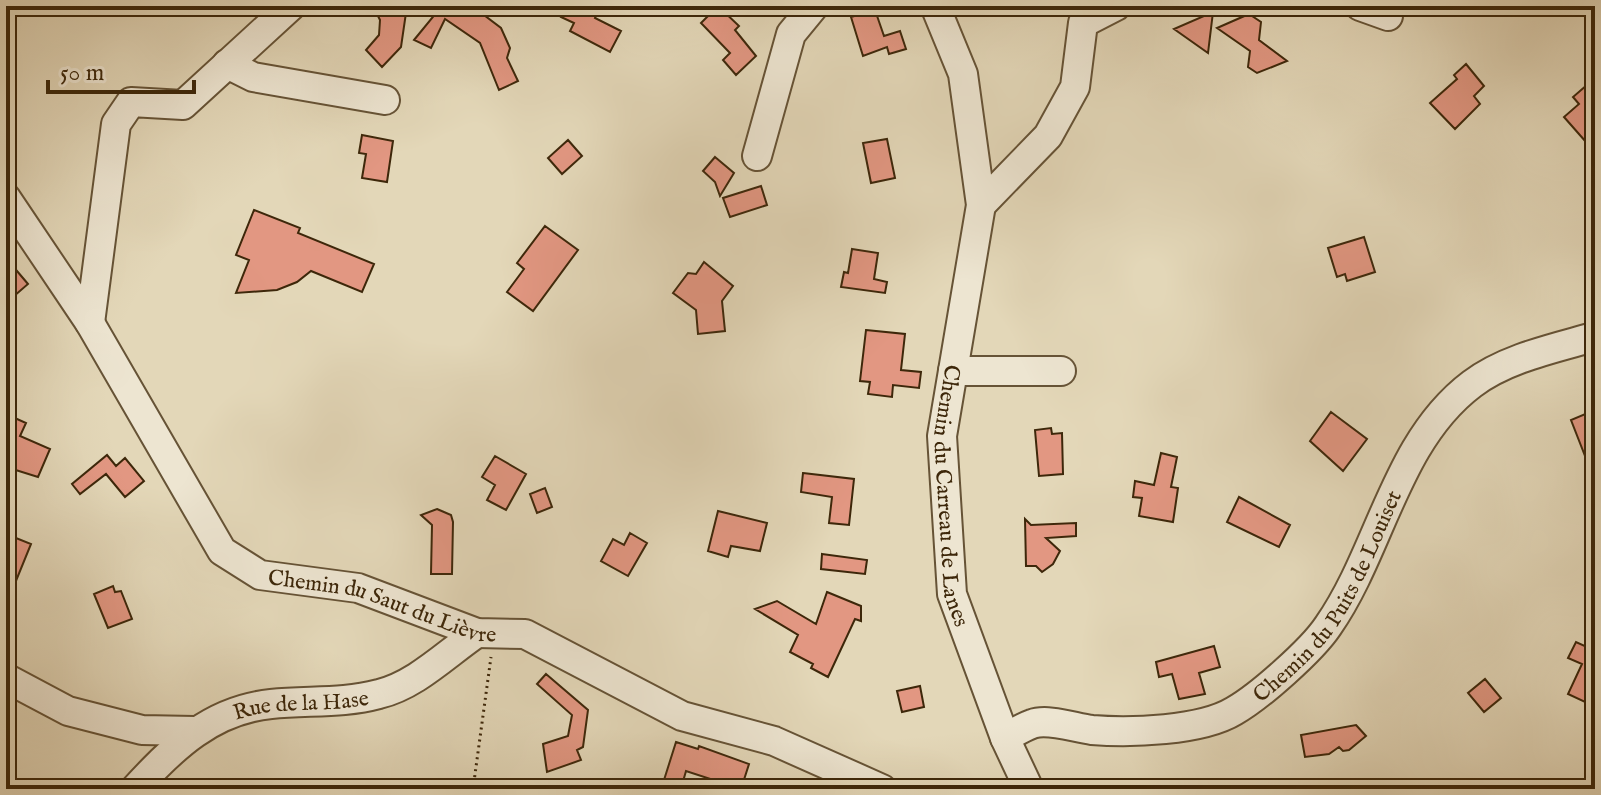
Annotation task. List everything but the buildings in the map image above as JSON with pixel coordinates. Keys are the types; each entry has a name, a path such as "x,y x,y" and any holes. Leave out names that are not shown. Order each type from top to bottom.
{"street":[{"path":"90,323 116,124 131,102 183,105 291,6"},
{"path":"757,156 791,34 814,6"},
{"name":"Chemin du Carreau de Lanes","path":"935,6 963,74 981,205 942,436 952,594 1005,738 1029,789"},
{"path":"981,205 1048,136 1075,87 1082,15 1116,6"},
{"path":"1360,6 1388,16"},
{"path":"227,64 253,77 385,100"},
{"name":"Chemin du Saut du Lièvre","path":"6,198 90,323 222,551 260,575 358,588 486,634 525,634 682,716 774,741 882,789"},
{"name":"Chemin du Puits de Louiset","path":"1005,738 1034,722 1133,732 1218,719 1235,711 1264,689 1327,628 1365,559 1396,487 1432,425 1469,386 1487,374 1590,338"},
{"path":"953,371 1061,371"},
{"name":"Rue de la Hase","path":"135,789 173,747 194,731 237,711 259,706 337,704 381,694 405,686 486,634"},
{"path":"6,678 68,711 142,730 194,731"}],"path":[{"path":"473,789 486,634"}]}
